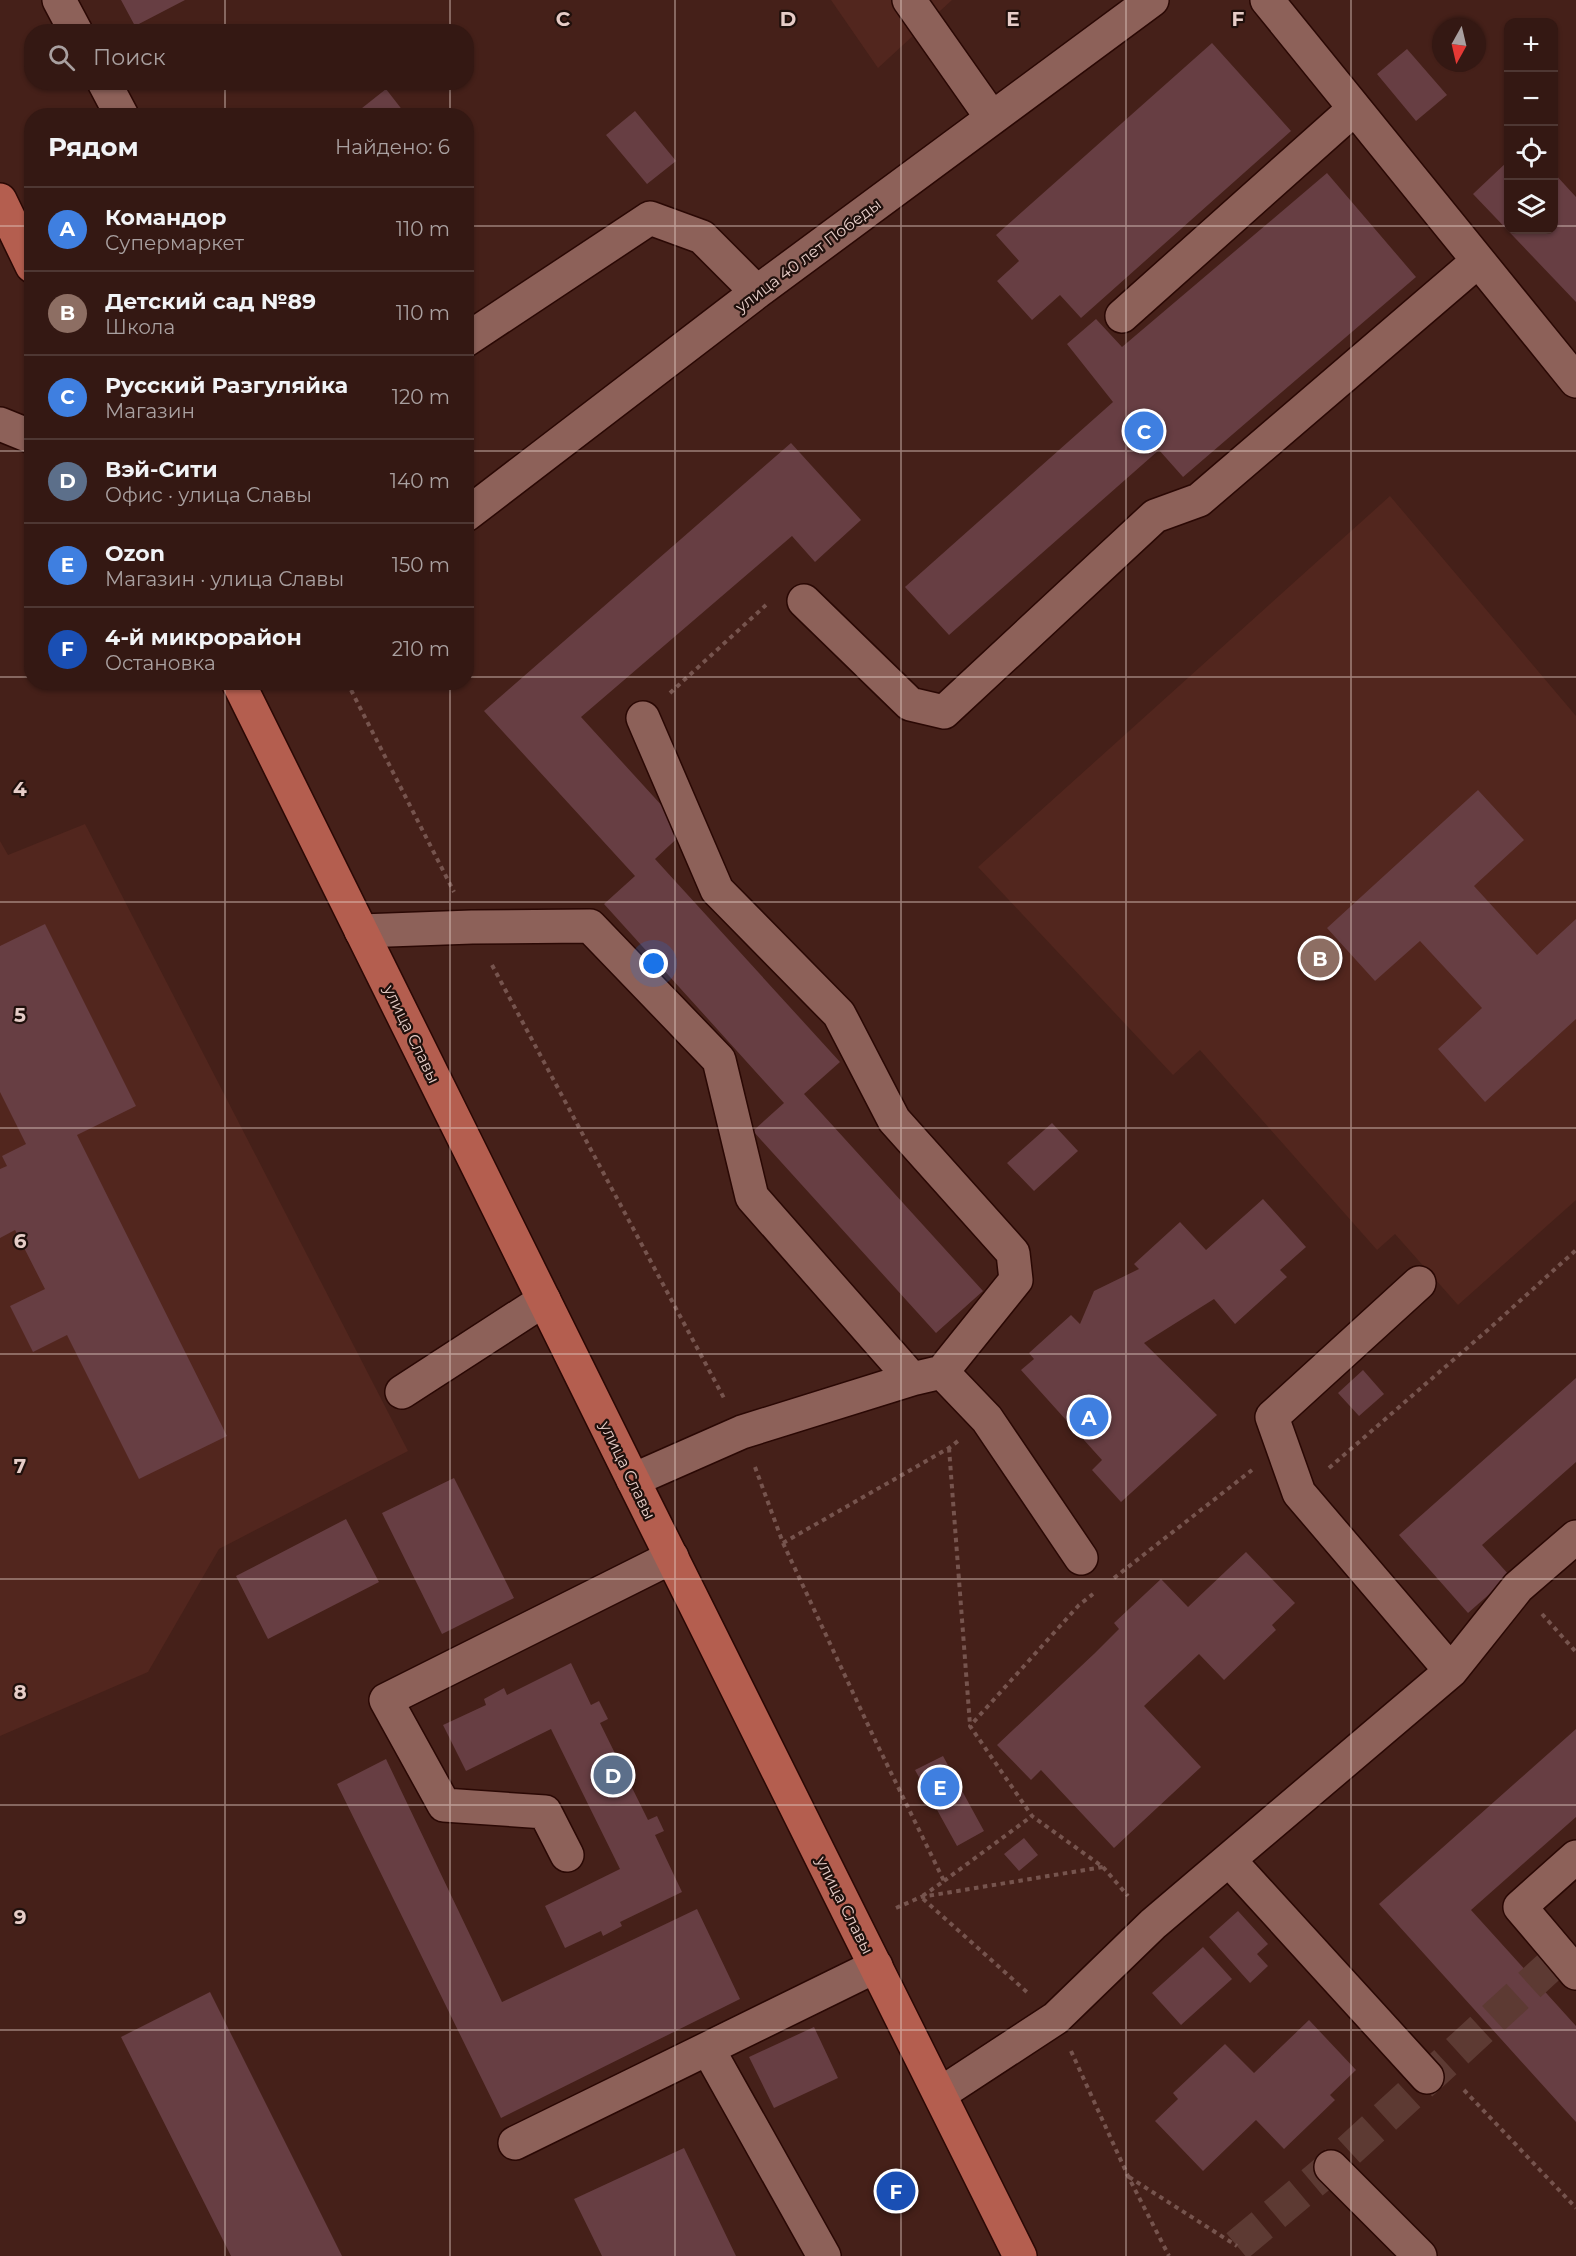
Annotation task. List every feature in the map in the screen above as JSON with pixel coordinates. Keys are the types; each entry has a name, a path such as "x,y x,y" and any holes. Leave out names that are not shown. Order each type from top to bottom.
{"main road":[{"path":"0,200 24,227"},
{"name":"улица Славы","path":"242,690 1020,2256"}],"street":[{"path":"59,0 72,24"},
{"path":"909,0 992,118"},
{"name":"улица 40 лет Победы","path":"474,509 757,292 1152,0"},
{"path":"1267,0 1576,381"},
{"path":"108,90 118,108"},
{"path":"1122,316 1354,109"},
{"path":"474,334 650,218 702,237 757,292"},
{"path":"788,600 910,704 944,712 1155,516 1199,500 1478,261"},
{"path":"0,423 24,434"},
{"path":"633,1480 742,1432 927,1376 1016,1280 1013,1253 894,1120 839,1014 717,890 643,718"},
{"path":"361,931 590,926 719,1060 752,1197 927,1376 987,1419 1082,1558"},
{"path":"1419,1283 1272,1417 1299,1493 1451,1671"},
{"path":"402,1392 544,1300"},
{"path":"940,2094 1056,2018 1153,1924 1451,1671 1518,1587 1576,1537"},
{"path":"567,1855 545,1812 444,1805 386,1700 672,1557"},
{"path":"1576,1857 1520,1907 1576,1973"},
{"path":"1229,1860 1427,2077"},
{"path":"515,2143 876,1966"},
{"path":"708,2049 824,2256"},
{"path":"1331,2167 1420,2256"}],"path":[{"path":"643,718 733,633 788,600"},
{"path":"352,690 472,927 742,1432 783,1543 944,1881"},
{"path":"1299,1493 1490,1328 1576,1250"},
{"path":"1128,1567 1256,1467 1272,1417"},
{"path":"783,1543 949,1448 970,1726 1032,1816 1103,1867 921,1897"},
{"path":"1518,1587 1576,1652"},
{"path":"970,1726 1079,1605"},
{"path":"896,1908 921,1897 1032,1816"},
{"path":"921,1897 1056,2018 1128,2176 1169,2256"},
{"path":"1464,2090 1576,2208"},
{"path":"1128,2176 1237,2246"}],"shaded area":[{"path":"831,0 952,0 878,68"},
{"path":"1390,496 1576,716 1576,1200 1458,1305 1395,1234 1377,1250 1200,1050 1173,1075 978,867"},
{"path":"85,824 408,1451 219,1549 148,1672 0,1736 0,841 8,855"}],"building":[{"path":"121,0 185,0 139,24 134,24"},
{"path":"1212,43 1291,131 1081,318 1060,295 1032,320 997,281 1019,261 996,235"},
{"path":"1407,49 1447,95 1416,121 1377,74"},
{"path":"387,90 401,108 362,108"},
{"path":"635,111 676,161 647,184 606,135"},
{"path":"1504,165 1504,227 1473,194"},
{"path":"1327,173 1416,277 1183,477 1159,450 949,635 905,587 1113,402 1067,344 1096,319 1122,347"},
{"path":"1558,177 1576,197 1576,302 1511,234 1558,234"},
{"path":"791,443 861,520 815,562 792,536 581,717 685,831 655,859 840,1062 804,1094 983,1291 936,1333 753,1131 784,1103 604,904 635,876 484,711"},
{"path":"1478,790 1524,840 1474,886 1537,955 1576,919 1576,1019 1485,1102 1438,1049 1482,1008 1420,941 1375,981 1327,928"},
{"path":"45,924 136,1106 77,1135 227,1436 139,1479 67,1335 33,1352 10,1306 45,1289 15,1230 0,1238 0,1169 7,1166 2,1156 26,1144 0,1092 0,946"},
{"path":"1052,1123 1078,1151 1034,1191 1007,1163"},
{"path":"1263,1199 1306,1247 1280,1270 1287,1277 1235,1324 1214,1299 1144,1343 1217,1415 1121,1502 1092,1470 1102,1460 1021,1370 1034,1359 1029,1353 1071,1315 1080,1324 1094,1291 1139,1269 1134,1264 1180,1222 1206,1250"},
{"path":"1363,1370 1384,1394 1359,1416 1338,1393"},
{"path":"1576,1378 1576,1462 1482,1545 1510,1576 1468,1613 1399,1535"},
{"path":"454,1478 514,1598 442,1634 382,1513"},
{"path":"346,1519 379,1582 268,1639 236,1576"},
{"path":"1246,1552 1295,1603 1272,1625 1276,1630 1224,1680 1199,1654 1144,1706 1201,1767 1114,1848 1041,1770 1031,1780 997,1745 1119,1629 1114,1623 1161,1579 1188,1607"},
{"path":"571,1663 591,1705 599,1701 608,1719 600,1723 648,1820 657,1816 664,1831 655,1835 682,1892 620,1922 622,1926 603,1936 601,1931 565,1948 545,1906 620,1869 551,1729 466,1771 443,1725 486,1705 484,1699 504,1688 507,1695"},
{"path":"1576,1729 1576,1817 1471,1910 1576,2026 1576,2122 1379,1904"},
{"path":"943,1756 984,1831 957,1846 915,1770"},
{"path":"386,1759 502,2002 697,1909 740,1999 501,2118 337,1784"},
{"path":"1024,1838 1038,1855 1019,1871 1004,1854"},
{"path":"1238,1911 1268,1944 1257,1954 1268,1966 1250,1983 1209,1937"},
{"path":"1203,1947 1232,1979 1181,2025 1152,1993"},
{"path":"210,1992 342,2256 231,2256 121,2037"},
{"path":"1309,2020 1356,2070 1330,2095 1335,2100 1284,2149 1256,2120 1203,2171 1155,2121 1178,2099 1173,2093 1225,2044 1254,2073"},
{"path":"814,2027 838,2078 774,2108 749,2057"},
{"path":"684,2148 736,2256 602,2256 574,2199"}],"tunnel":[{"path":"1237,2246 1331,2167 1561,1956"}],"place":[{"name":"Русский Разгуляйка","path":"1144,431"},
{"name":"Детский сад №89","path":"1320,958"},
{"name":"Командор","path":"1089,1417"},
{"name":"Вэй-Сити","path":"613,1775"},
{"name":"Ozon","path":"940,1787"},
{"name":"4-й микрорайон","path":"896,2191"}]}
